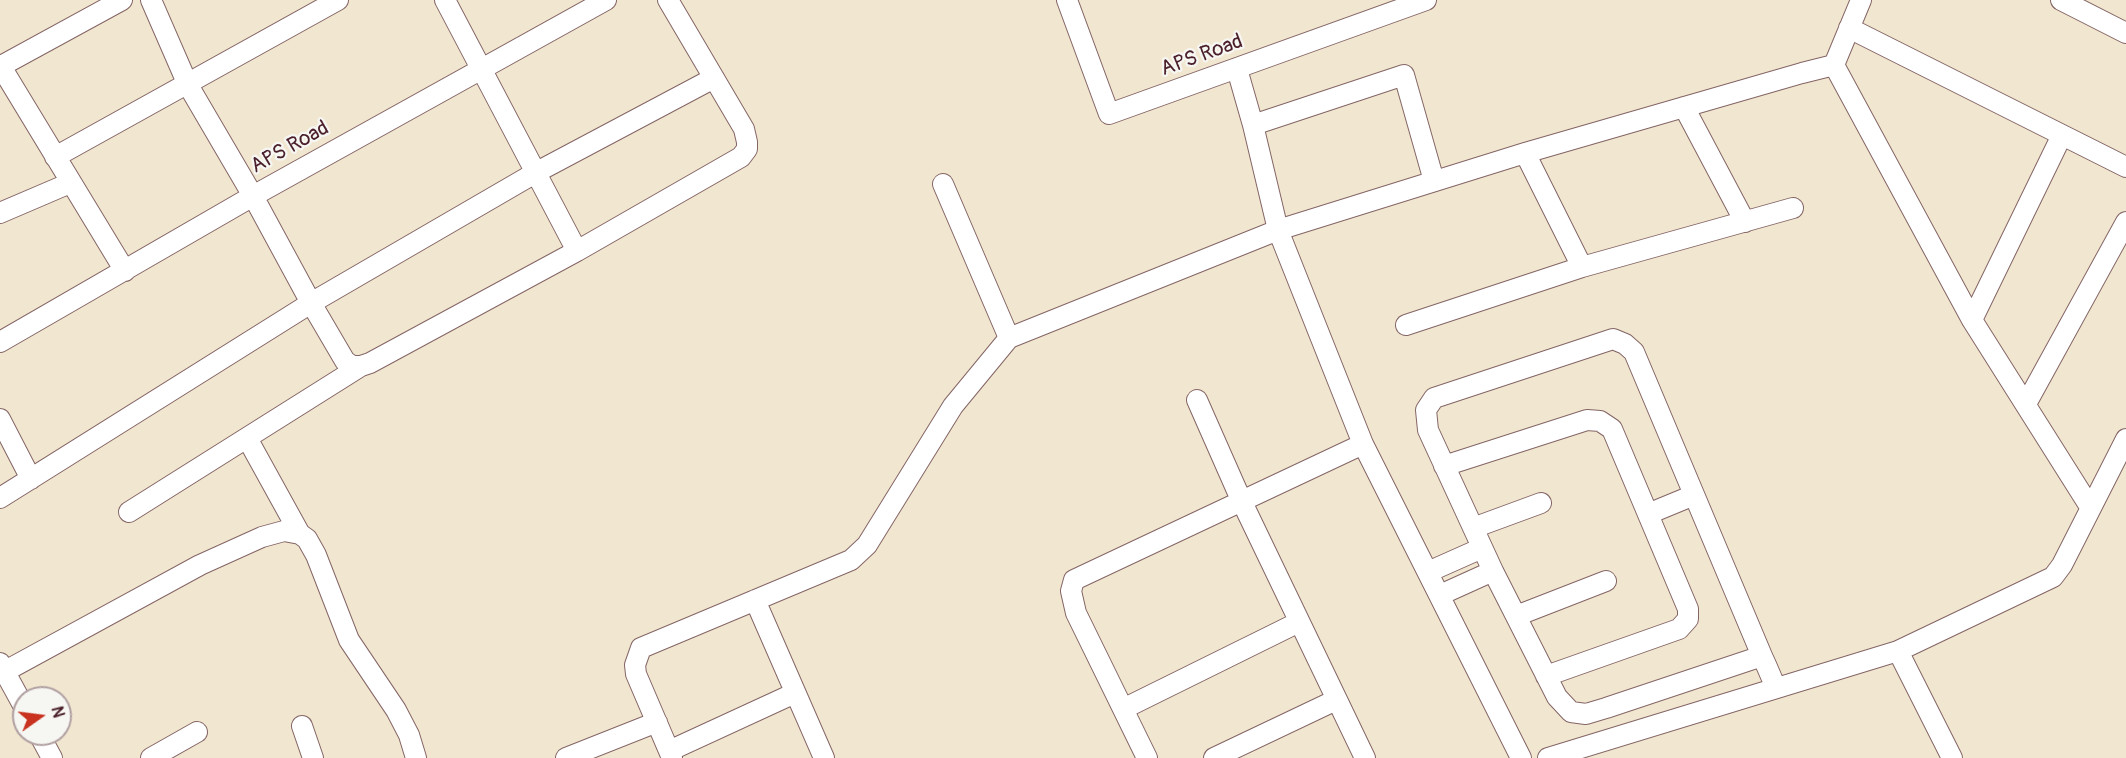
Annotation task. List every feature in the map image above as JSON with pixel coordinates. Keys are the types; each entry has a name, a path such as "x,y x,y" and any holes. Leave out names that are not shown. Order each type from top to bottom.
{"street":[{"path":"122,0 0,66 125,271"},
{"path":"151,0 188,85 253,196 311,303 345,361 352,366 361,366"},
{"path":"56,157 338,0"},
{"path":"445,0 577,251"},
{"name":"APS Road","path":"0,342 253,196 606,0"},
{"path":"129,512 361,366 577,251 741,157 747,149 744,129 668,0"},
{"name":"APS Road","path":"1067,0 1108,114 1426,0"},
{"path":"1834,65 1860,0"},
{"path":"2061,0 2126,33"},
{"path":"1850,28 2126,167"},
{"path":"795,693 670,754 636,674 635,665 641,648 851,560 867,545 953,406 1009,338 1278,230 1526,153 1834,65"},
{"path":"1834,65 1972,320 2090,507"},
{"path":"1237,69 1278,230 1364,444 1521,758"},
{"path":"1253,125 1404,75 1434,181"},
{"path":"0,498 311,303 535,172 714,78"},
{"path":"1684,107 1745,222"},
{"path":"1972,320 2062,135"},
{"path":"1526,153 1582,267"},
{"path":"0,213 70,183"},
{"path":"944,184 1009,338"},
{"path":"1406,325 1582,267 1793,208"},
{"path":"2026,404 2126,222"},
{"path":"1762,656 1586,714 1571,712 1557,697 1546,676 1493,571 1428,430 1426,410 1434,398 1613,339 1625,344 1634,352 1776,688"},
{"path":"1197,400 1242,502 1365,758"},
{"path":"0,418 31,479"},
{"path":"1444,466 1587,420 1600,421 1612,429 1688,609 1688,619 1679,628 1546,676"},
{"path":"246,438 300,534"},
{"path":"1147,758 1076,613 1071,591 1074,580 1364,444"},
{"path":"1548,758 1898,651 2053,577 2062,565 2090,507 2124,448"},
{"path":"1648,514 1694,495"},
{"path":"1473,528 1541,503"},
{"path":"12,687 2,670 200,565 262,537 284,531 300,534 307,539 316,555 349,640 396,710 409,735 416,758"},
{"path":"1428,572 1482,548"},
{"path":"1440,595 1493,571"},
{"path":"1516,616 1606,581"},
{"path":"755,600 824,758"},
{"path":"1123,709 1299,622"},
{"path":"1898,651 1952,758"},
{"path":"1673,686 1684,716"},
{"path":"1214,758 1336,700"},
{"path":"566,758 657,722"},
{"path":"302,726 313,758"},
{"path":"151,758 197,732"}]}
